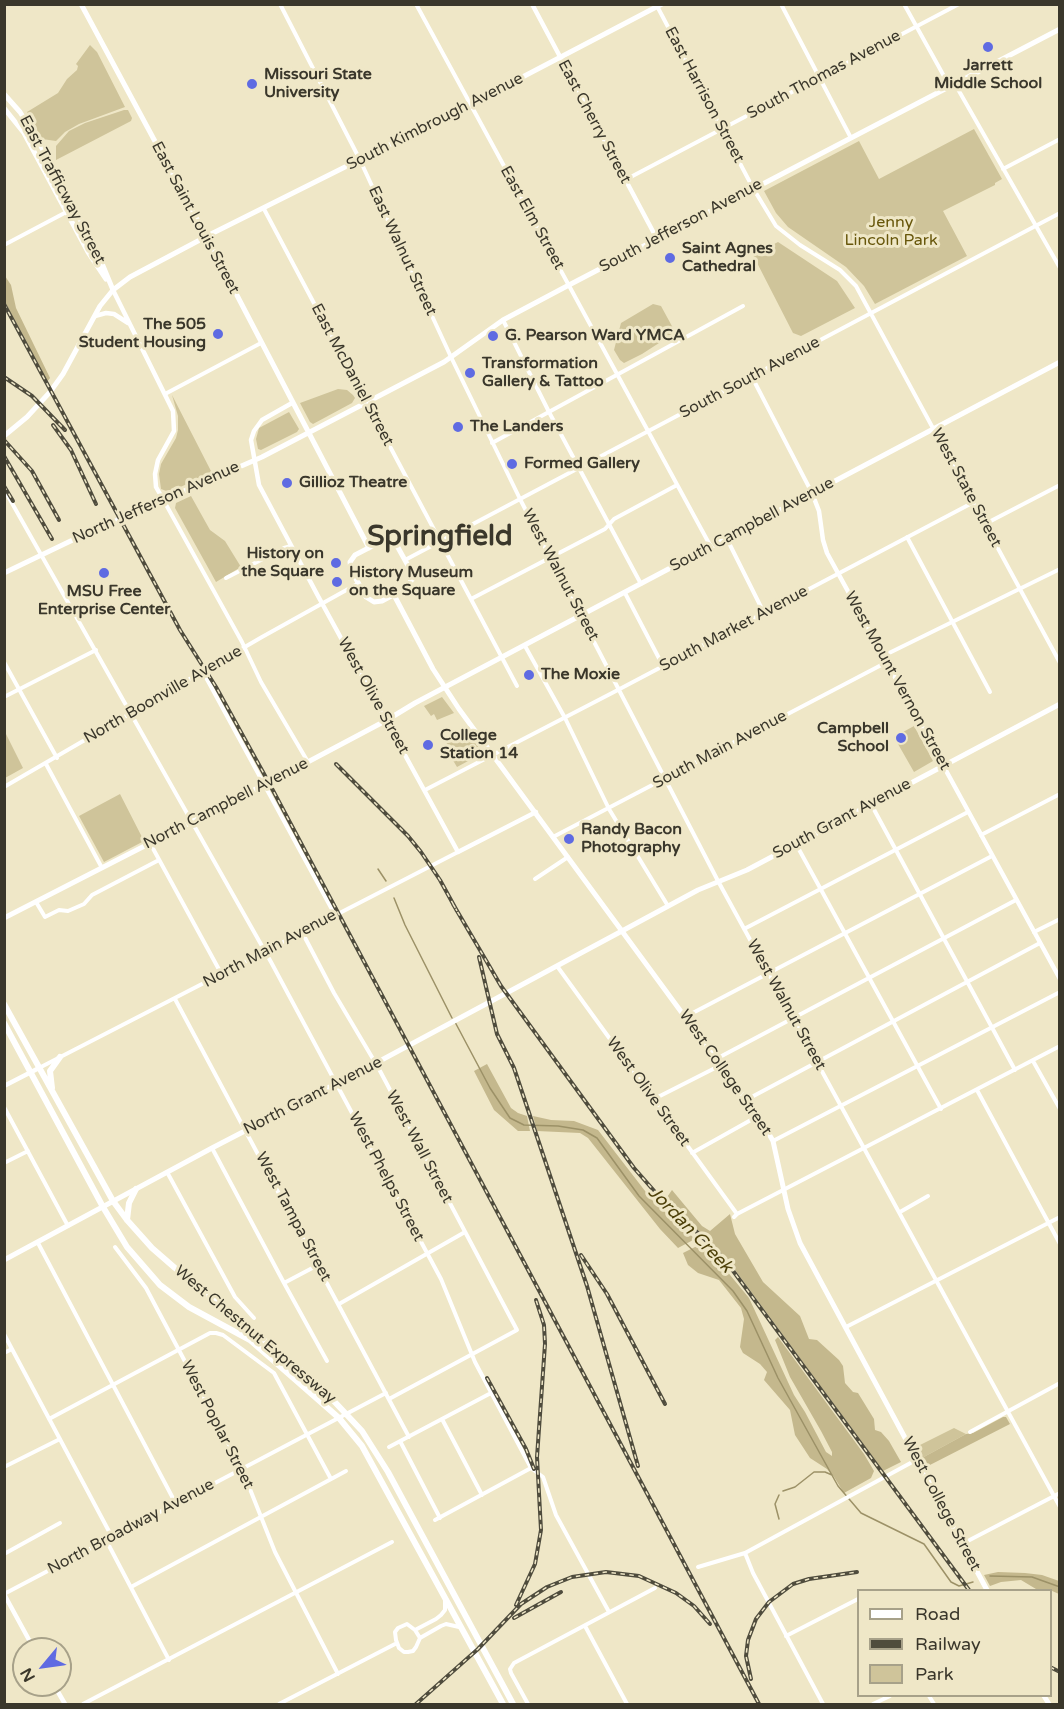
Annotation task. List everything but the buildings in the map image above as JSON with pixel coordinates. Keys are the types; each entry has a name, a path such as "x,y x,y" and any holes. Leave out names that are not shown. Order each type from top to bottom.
{"main road":[{"name":"East Saint Louis Street","path":"81,4 206,236 369,548"},
{"name":"South Kimbrough Avenue","path":"113,290 130,277 206,236 469,105 658,5"},
{"name":"South Jefferson Avenue","path":"308,433 451,357 503,320 1059,29"},
{"name":"East Trafficway Street","path":"4,93 36,137 96,249 113,290"},
{"name":"East Trafficway Street","path":"4,108 24,133 88,252 113,290"},
{"path":"4,436 27,417 50,392 113,290"},
{"name":"South Campbell Avenue","path":"445,688 1059,362"},
{"name":"North Jefferson Avenue","path":"4,573 254,461 308,433"},
{"path":"384,540 396,544 405,560 413,578 408,587 380,602 374,602 366,597 351,568 351,560 355,555 384,540"},
{"name":"West College Street","path":"394,595 445,688 758,1116 773,1141 790,1218 800,1243 986,1589"},
{"name":"North Campbell Avenue","path":"4,918 308,762 445,688"},
{"name":"South Grant Avenue","path":"622,931 718,881 742,872 1059,704"},
{"name":"North Grant Avenue","path":"4,1260 622,931"},
{"name":"West Chestnut Expressway","path":"4,1004 112,1201 138,1234 175,1268 316,1382 362,1431 388,1472 513,1704"},
{"name":"West Chestnut Expressway","path":"4,1023 127,1247 160,1285 189,1307 250,1340 339,1418 367,1455 502,1704"},
{"path":"56,1100 50,1074 60,1057"},
{"path":"127,1220 129,1203 136,1189"}],"street":[{"name":"East Walnut Street","path":"280,4 360,160 520,499"},
{"name":"East Elm Street","path":"416,4 711,547"},
{"name":"East Cherry Street","path":"532,4 657,239"},
{"path":"780,4 851,138"},
{"path":"904,4 945,78 955,84 1059,268"},
{"name":"South Thomas Avenue","path":"625,180 959,4"},
{"name":"East Harrison Street","path":"658,5 753,188 776,226 800,245 840,270 856,286 872,313"},
{"path":"1003,169 1059,139"},
{"path":"4,245 74,207"},
{"name":"East McDaniel Street","path":"264,209 517,686"},
{"name":"South South Avenue","path":"405,560 1059,213"},
{"name":"East Trafficway Street","path":"113,290 172,407 175,420 172,434 156,470 156,487 164,501"},
{"path":"492,443 743,306"},
{"path":"95,316 106,313 114,314 130,325"},
{"name":"West State Street","path":"872,313 1059,663"},
{"path":"503,320 549,412 641,584"},
{"path":"165,394 261,343"},
{"name":"West Mount Vernon Street","path":"752,377 812,493 819,511 825,547 838,574 1059,979"},
{"name":"West Olive Street","path":"292,403 266,418 255,428 251,440 259,485 458,852"},
{"path":"471,599 605,529 614,519 677,485"},
{"path":"986,524 1059,485"},
{"name":"West Phelps Street","path":"4,489 133,713 266,952 441,1279 491,1393 531,1468 543,1477 556,1515 609,1612"},
{"name":"West Walnut Street","path":"520,499 718,881 1059,1507"},
{"path":"164,501 261,682 308,762"},
{"name":"South Market Avenue","path":"425,790 974,502"},
{"path":"907,537 990,692"},
{"path":"727,539 764,613"},
{"path":"226,578 291,546"},
{"path":"883,656 1059,569"},
{"name":"North Boonville Avenue","path":"4,787 244,647 359,584"},
{"path":"626,593 663,666"},
{"path":"525,646 609,809 668,906"},
{"path":"4,697 96,650"},
{"path":"4,662 57,758"},
{"name":"South Main Avenue","path":"553,837 887,662"},
{"path":"203,672 335,915"},
{"path":"46,764 102,868"},
{"path":"981,835 1059,794"},
{"path":"871,804 1015,1070"},
{"name":"North Main Avenue","path":"4,1086 536,812"},
{"path":"744,929 968,812"},
{"path":"150,843 222,975"},
{"path":"796,843 941,1109"},
{"path":"685,1017 992,856"},
{"path":"535,879 568,857"},
{"path":"36,902 45,918 59,910 68,911 84,903 92,895 159,860"},
{"path":"716,1059 1016,900"},
{"path":"1034,932 1059,919"},
{"name":"West Wall Street","path":"302,932 334,993 379,1069 517,1330 472,1353"},
{"path":"746,1100 1040,943"},
{"name":"West Olive Street","path":"554,967 654,1099 735,1215 784,1191"},
{"path":"773,1141 1059,992"},
{"name":"West Tampa Street","path":"176,999 409,1437"},
{"path":"784,1191 1059,1046"},
{"path":"1033,1061 1059,1109"},
{"path":"654,1099 721,1065"},
{"path":"977,1090 1059,1244"},
{"path":"4,1107 68,1226"},
{"path":"692,1153 758,1116"},
{"path":"212,1148 327,1361"},
{"path":"4,1163 28,1151"},
{"path":"167,1172 235,1297 254,1318"},
{"path":"900,1212 928,1196"},
{"path":"845,1328 1059,1217"},
{"path":"339,1304 465,1232"},
{"path":"38,1243 176,1504"},
{"name":"West Poplar Street","path":"115,1247 146,1287 242,1469 260,1517 338,1674"},
{"path":"284,1283 318,1265"},
{"path":"49,1419 210,1333 223,1335 274,1373 331,1479"},
{"path":"4,1334 112,1537"},
{"path":"4,1353 12,1349"},
{"path":"389,1399 472,1353"},
{"path":"970,1432 1059,1383"},
{"name":"North Broadway Avenue","path":"5,1594 386,1393"},
{"path":"389,1448 491,1393"},
{"path":"442,1419 482,1495"},
{"path":"4,1467 60,1439"},
{"path":"400,1441 440,1518"},
{"path":"698,1567 745,1553 916,1460"},
{"path":"435,1521 531,1468"},
{"path":"131,1587 346,1472"},
{"path":"962,1544 1059,1493"},
{"path":"4,1554 60,1523"},
{"path":"106,1540 170,1660"},
{"path":"83,1704 392,1542"},
{"path":"745,1553 753,1573 823,1704"},
{"path":"528,1704 511,1673 512,1665 516,1661 655,1588"},
{"path":"5,1594 28,1637"},
{"path":"415,1630 436,1620 441,1615 445,1610 445,1598"},
{"path":"786,1636 857,1600"},
{"path":"4,1604 12,1608"},
{"path":"420,1638 407,1624 398,1628 395,1637 404,1652 408,1652 413,1651 420,1638 446,1624 455,1624 461,1628"},
{"path":"585,1626 627,1704"},
{"path":"279,1704 397,1642"}],"green space":[{"path":"90,45 97,52 125,107 79,124 65,132 56,141 42,139 27,112 58,93 67,79 77,70 76,64"},
{"path":"128,110 131,121 56,160 56,146 69,131"},
{"name":"Jenny Lincoln Park","path":"974,129 1002,179 995,185 943,211 967,256 875,304 864,286 846,267 788,227 776,213 764,191 859,141 879,179"},
{"path":"778,242 837,281 855,308 801,336 793,333 753,255"},
{"path":"653,304 661,306 673,328 673,334 624,363 614,350 621,323"},
{"path":"338,389 347,390 353,395 355,398 352,403 313,424 310,422 300,403"},
{"path":"172,395 212,473 169,492 161,489 159,474 161,464 178,430 178,416"},
{"path":"289,412 299,429 297,432 261,450 258,449 256,439 259,428"},
{"path":"191,496 210,530 225,541 241,567 216,582 175,508 176,503"},
{"path":"442,697 454,713 437,720 434,714 431,716 424,706"},
{"path":"914,726 933,761 914,772 894,737"},
{"path":"463,729 483,753 457,767 448,752 450,750 445,740"},
{"path":"5,732 23,768 4,778"},
{"path":"120,794 144,841 104,862 79,816"},
{"path":"954,1428 966,1434 922,1458 916,1447"}],"shaded area":[{"path":"5,276 11,285 16,308 50,378 47,382 5,302"},
{"path":"487,1064 511,1108 527,1116 530,1131 518,1131 494,1110 474,1071"},
{"path":"533,1116 574,1121 598,1130 652,1200 695,1239 678,1248 660,1229 588,1138 580,1133 537,1131"},
{"path":"672,1190 702,1226 710,1231 730,1214 735,1234 763,1282 800,1316 809,1339 817,1340 839,1360 843,1366 845,1383 853,1392 858,1393 874,1419 875,1430 881,1432 889,1441 901,1462 883,1471 727,1259 665,1200"},
{"path":"701,1244 749,1298 794,1395 826,1452 832,1456 821,1431 790,1377 775,1340 778,1337 864,1454 874,1471 871,1478 844,1493 827,1469 810,1458 795,1435 790,1410 764,1380 767,1372 760,1364 743,1353 740,1347 744,1319 741,1308 719,1280 698,1273 688,1265 683,1253"},
{"path":"1006,1417 1010,1424 926,1467 922,1458"},
{"path":"998,1572 1042,1575 1059,1581 1059,1594 1052,1589 1036,1589 1021,1580 1001,1582 990,1586 984,1575"}],"waterway":[{"name":"Jordan Creek","path":"378,869 386,881"},
{"name":"Jordan Creek","path":"394,898 405,925 452,1018"},
{"name":"Jordan Creek","path":"455,1022 490,1088 510,1118 524,1125 558,1126 583,1130 597,1138 639,1196 733,1291 747,1311 778,1378 838,1486 861,1513 924,1544 951,1582 959,1586 973,1582"},
{"path":"783,1491 795,1487 814,1472 825,1472 832,1475"},
{"path":"779,1495 775,1504 779,1519"},
{"name":"Jordan Creek","path":"990,1576 1032,1577 1060,1587"}],"railway":[{"path":"4,304 180,630 216,687 269,783 759,1704"},
{"path":"4,377 32,396 65,430"},
{"path":"53,425 71,450 96,504"},
{"path":"4,440 32,471 59,520"},
{"path":"4,456 52,539"},
{"path":"4,486 13,501"},
{"path":"336,764 408,836 440,880 457,911"},
{"path":"453,904 501,986 634,1168 663,1201 728,1264 968,1589"},
{"path":"479,957 497,1034 514,1068 587,1286 638,1466"},
{"path":"581,1255 607,1294 665,1404"},
{"path":"516,1605 535,1564 541,1530 537,1457 545,1344 544,1325 536,1300"},
{"path":"487,1378 526,1449 534,1469"},
{"path":"416,1704 478,1649 521,1604 547,1587 572,1577 606,1572 639,1576 676,1593 694,1606 710,1624"},
{"path":"751,1679 746,1656 748,1640 756,1619 769,1602 793,1584 809,1579 857,1572"},
{"path":"514,1618 561,1592"},
{"path":"1052,1668 1060,1672"}],"place":[{"name":"Jarrett Middle School","path":"988,47"},
{"name":"Missouri State University","path":"252,84"},
{"name":"Saint Agnes Cathedral","path":"670,258"},
{"name":"The 505 Student Housing","path":"218,334"},
{"name":"G. Pearson Ward YMCA","path":"493,336"},
{"name":"Transformation Gallery & Tattoo","path":"470,373"},
{"name":"The Landers","path":"458,427"},
{"name":"Formed Gallery","path":"512,464"},
{"name":"Gillioz Theatre","path":"287,483"},
{"name":"History on the Square","path":"336,563"},
{"name":"MSU Free Enterprise Center","path":"104,573"},
{"name":"History Museum on the Square","path":"337,582"},
{"name":"The Moxie","path":"529,675"},
{"name":"Campbell School","path":"901,738"},
{"name":"College Station 14","path":"428,745"},
{"name":"Randy Bacon Photography","path":"569,839"}],"district":[{"name":"Springfield","path":"440,538"}]}
